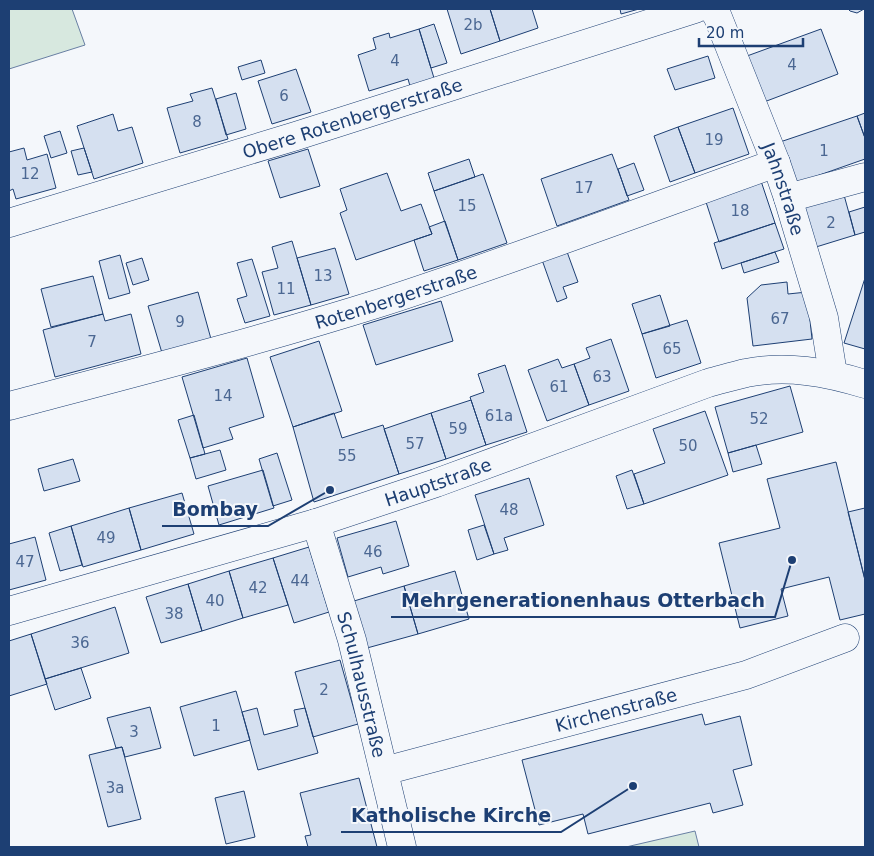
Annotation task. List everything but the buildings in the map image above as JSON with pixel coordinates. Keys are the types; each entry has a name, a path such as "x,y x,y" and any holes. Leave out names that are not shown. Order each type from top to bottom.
{"street":[{"name":"Obere Rotenbergerstraße","path":"9,223 296,136 695,9"},
{"name":"Jahnstraße","path":"712,9 717,14 788,198 824,318 833,374"},
{"name":"Rotenbergerstraße","path":"9,406 253,341 382,302 514,258 776,163"},
{"path":"788,198 865,177"},
{"name":"Hauptstraße","path":"9,611 316,523 436,483 708,383 747,373 802,370 833,374 865,384"},
{"name":"Schulhausstraße","path":"316,523 352,640 402,847"},
{"name":"Kirchenstraße","path":"384,771 746,675 845,638"}],"shaded area":[{"path":"9,9 72,9 85,45 9,69"},
{"path":"695,831 699,847 626,847"}],"place":[{"name":"Bombay","path":"330,490"},
{"name":"Mehrgenerationenhaus Otterbach","path":"792,560"},
{"name":"Katholische Kirche","path":"633,786"}]}
